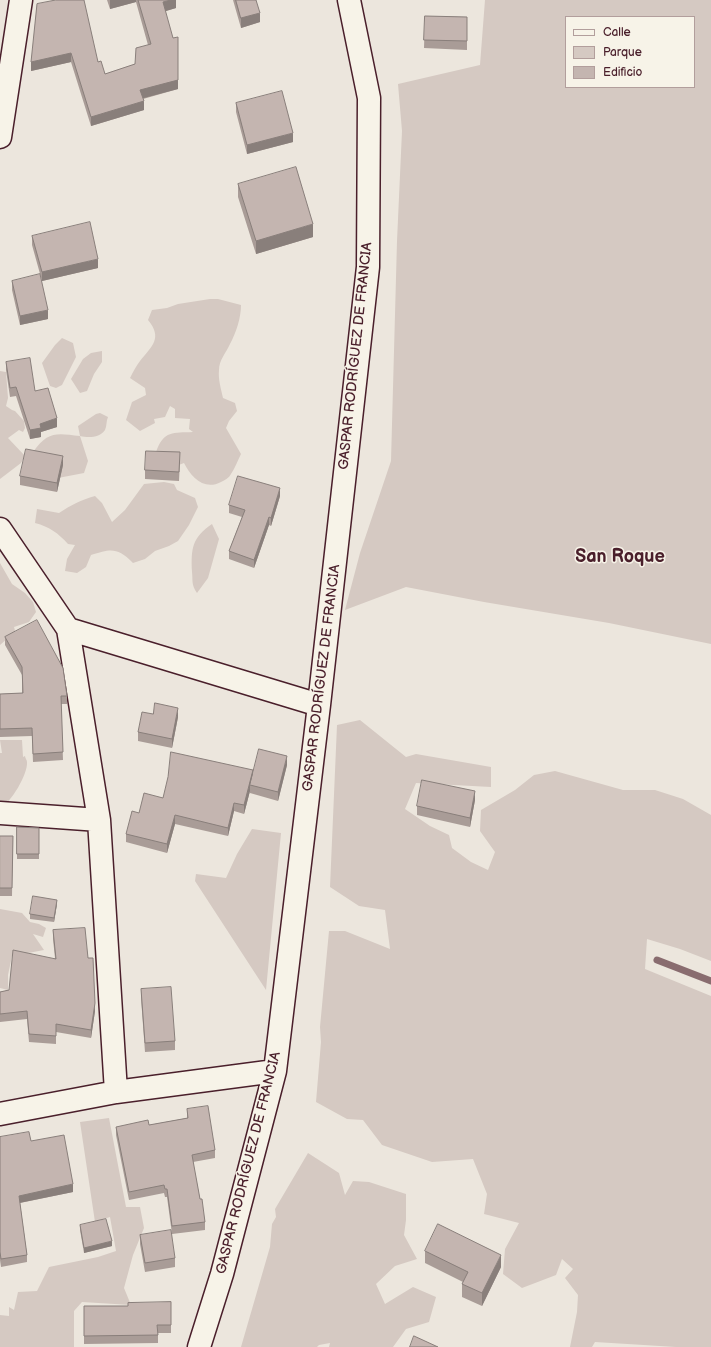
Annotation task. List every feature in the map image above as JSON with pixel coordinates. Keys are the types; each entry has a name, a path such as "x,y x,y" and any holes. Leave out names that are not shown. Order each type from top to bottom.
{"street":[{"path":"0,137 21,0"},
{"name":"GASPAR RODRÍGUEZ DE FRANCIA","path":"199,1347 222,1274 275,1071 319,705 368,267 369,98 349,0"},
{"path":"0,529 68,629 99,820 116,1092"},
{"path":"68,629 319,705"},
{"path":"0,813 99,820"},
{"path":"0,1114 116,1092 275,1071"}],"green space":[{"path":"485,0 711,0 711,644 609,623 406,587 345,610 360,553 391,461 397,241 402,131 398,84 480,65"},
{"path":"210,299 218,299 241,305 238,325 221,360 219,373 223,398 235,403 237,411 229,421 226,428 241,454 228,478 221,482 209,485 204,484 194,478 184,463 176,466 156,452 162,440 166,436 175,433 193,432 189,429 190,419 175,418 175,409 170,406 165,417 154,419 155,423 140,431 126,420 132,402 146,395 145,388 130,378 137,365 154,342 155,332 148,320 152,310"},
{"path":"62,338 73,343 76,357 62,385 56,388 50,386 42,363"},
{"path":"102,351 102,362 94,374 87,391 80,393 71,379 83,359 91,353"},
{"path":"0,371 6,372 8,398 6,406 15,411 24,421 25,428 23,432 19,430 8,438 25,456 21,463 0,479"},
{"path":"100,413 108,417 103,433 90,437 80,436 78,426 96,414"},
{"path":"65,434 80,436 88,461 84,473 58,478 33,452 43,440 53,435"},
{"path":"164,482 174,484 177,490 195,498 198,507 189,525 178,541 155,551 145,559 133,563 118,552 104,551 91,555 86,567 77,573 65,571 67,559 75,545 68,544 53,531 45,526 35,523 37,509 59,513 76,503 95,496 102,503 112,522 125,510 144,484"},
{"path":"212,524 219,539 208,578 197,593 193,582 192,556 194,544 200,534"},
{"path":"0,563 12,584 25,593 33,602 36,612 29,622 14,627 16,634 8,638 0,645"},
{"path":"360,720 406,757 416,754 491,767 491,787 416,783 405,809 430,826 449,835 452,848 471,862 488,870 495,852 480,831 481,810 515,790 534,775 555,771 623,790 655,790 683,799 711,815 711,961 680,949 647,939 645,969 711,996 711,1347 676,1347 595,1342 592,1347 570,1347 577,1312 578,1295 565,1278 573,1269 562,1259 556,1275 522,1288 503,1274 505,1249 519,1223 484,1214 487,1194 473,1159 432,1162 382,1145 363,1120 347,1119 316,1102 321,1042 320,1027 329,931 345,931 390,949 385,910 359,906 330,887 337,725"},
{"path":"0,740 22,740 23,757 25,756 27,767 18,788 9,800 0,808 0,753 2,753"},
{"path":"252,829 281,833 266,990 195,881 196,874 226,878 237,854"},
{"path":"0,909 22,913 30,922 39,924 46,928 43,937 33,934 44,950 12,956 8,975 8,990 0,988"},
{"path":"109,1118 126,1207 140,1207 144,1228 133,1255 124,1288 131,1305 82,1302 74,1311 74,1347 0,1347 0,1315 9,1316 9,1307 14,1310 18,1292 37,1291 49,1267 98,1257 116,1251 110,1217 95,1222 80,1122"},
{"path":"308,1153 339,1173 345,1195 353,1181 369,1182 406,1194 406,1220 404,1235 417,1259 395,1266 376,1284 385,1304 413,1287 436,1297 429,1322 406,1329 393,1347 329,1347 330,1343 319,1345 317,1347 241,1347 270,1247 272,1224 276,1217 275,1209"}],"building":[{"path":"56,0 84,0 98,62 101,61 105,74 135,64 136,48 151,44 138,0 171,0 163,2 173,38 178,37 178,80 140,90 144,101 91,117 71,53 31,62 37,4"},
{"path":"236,0 256,0 260,13 241,18"},
{"path":"425,16 467,17 467,41 424,40"},
{"path":"282,91 293,133 247,145 236,103"},
{"path":"296,167 313,224 256,241 238,184"},
{"path":"90,222 98,259 42,272 32,236"},
{"path":"40,274 48,310 20,316 12,281"},
{"path":"30,358 35,391 48,388 57,418 40,424 41,428 30,430 16,387 10,388 6,362"},
{"path":"26,449 63,456 57,483 20,476"},
{"path":"146,451 180,452 179,472 145,470"},
{"path":"238,476 280,488 271,518 269,517 254,560 229,551 245,510 229,505"},
{"path":"37,620 63,668 67,696 61,696 63,752 33,754 32,728 0,729 0,694 23,693 22,667 5,637"},
{"path":"155,703 178,708 172,739 138,732 142,712 153,714"},
{"path":"259,749 287,756 278,792 250,785"},
{"path":"171,752 253,770 244,805 234,803 228,828 175,815 167,844 126,834 132,811 139,813 144,793 163,798 168,777"},
{"path":"422,780 475,791 470,818 417,806"},
{"path":"17,827 39,828 39,854 17,854"},
{"path":"0,836 13,836 12,888 0,888"},
{"path":"33,896 57,900 54,918 30,914"},
{"path":"85,928 88,958 93,958 95,1003 91,1030 56,1024 56,1036 29,1034 27,1011 0,1014 0,992 9,990 13,950 56,959 53,930"},
{"path":"171,987 175,1041 145,1043 141,989"},
{"path":"208,1106 215,1150 192,1155 200,1199 202,1199 205,1222 172,1226 167,1189 165,1189 164,1185 129,1192 116,1127 148,1120 149,1125 188,1118 187,1109"},
{"path":"29,1132 31,1141 64,1135 73,1184 19,1196 27,1255 1,1259 0,1137"},
{"path":"106,1219 112,1241 84,1248 80,1225"},
{"path":"438,1224 501,1255 482,1293 462,1284 468,1272 425,1251"},
{"path":"171,1230 175,1258 145,1263 140,1235"},
{"path":"171,1302 171,1325 157,1325 158,1335 84,1336 84,1306 128,1306 128,1303"},
{"path":"414,1336 438,1347 410,1347"}],"waterway":[{"path":"657,960 711,981"}],"district":[{"name":"San Roque","path":"620,557"}]}
